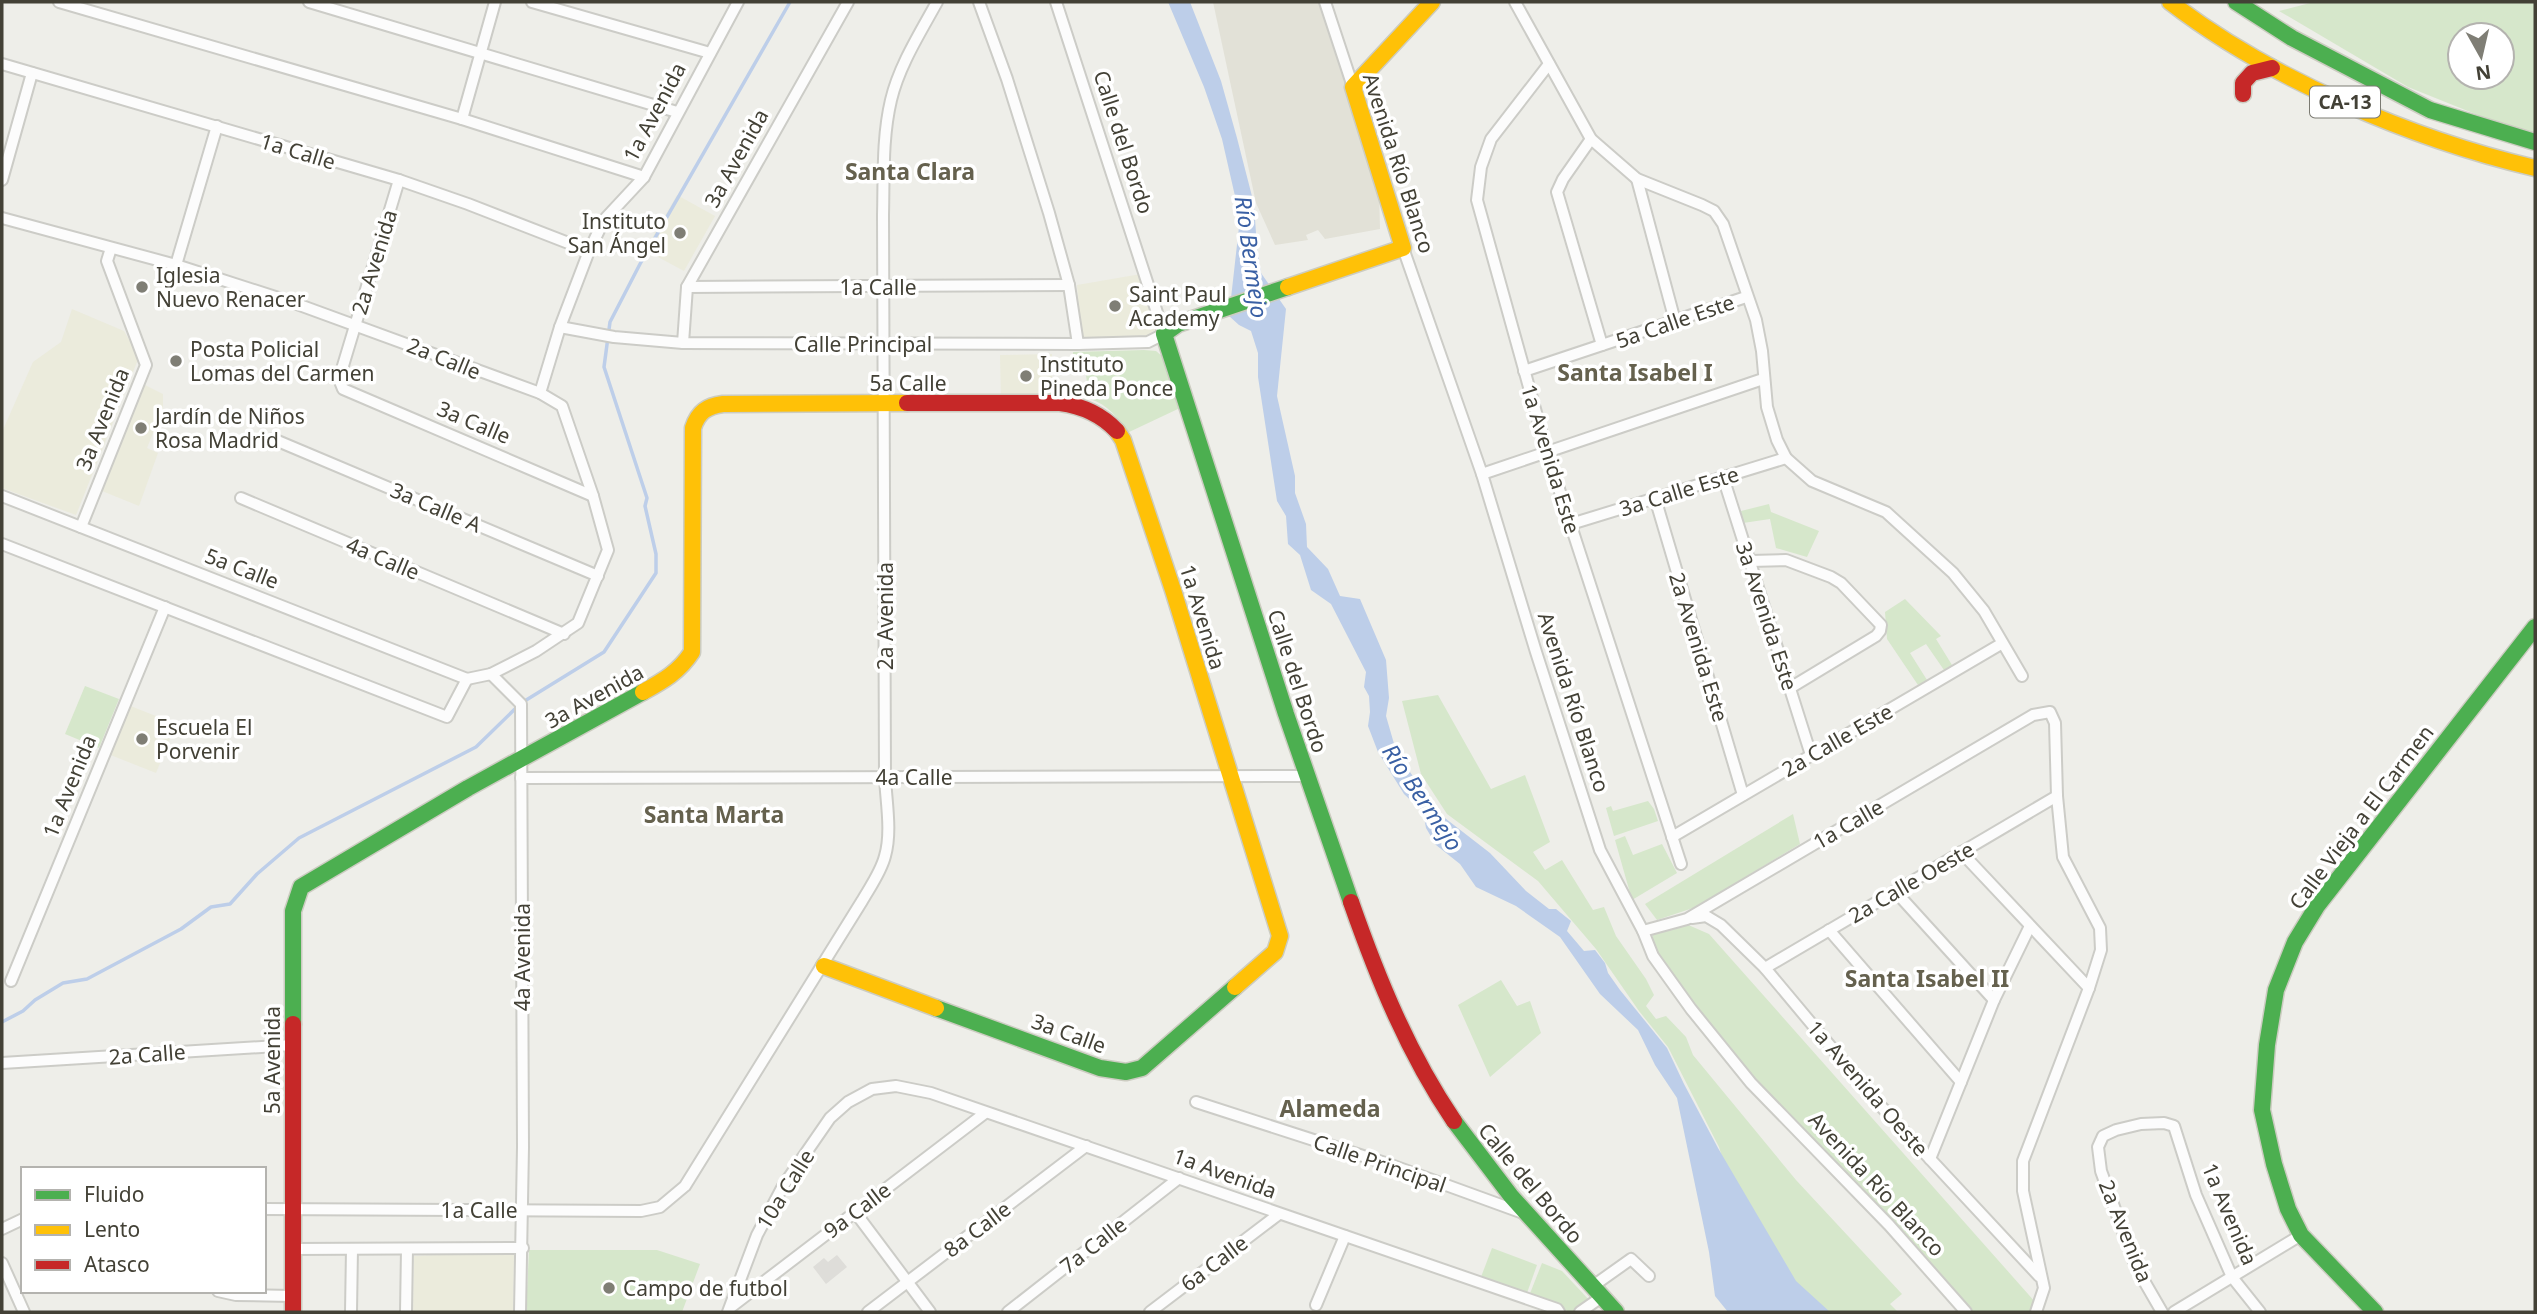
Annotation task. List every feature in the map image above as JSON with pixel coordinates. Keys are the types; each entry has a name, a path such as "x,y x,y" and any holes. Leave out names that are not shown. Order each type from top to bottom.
{"main road":[{"path":"1353,87 1433,2"},
{"name":"CA-13","path":"2170,2 2208,32 2306,85 2418,134 2486,157 2535,169"},
{"name":"CA-13","path":"2236,2 2292,38 2430,110 2535,142"},
{"path":"2243,93 2243,83 2252,73 2272,68"},
{"name":"Avenida Río Blanco","path":"1353,87 1403,248"},
{"path":"1164,334 1178,324 1200,316 1403,248"},
{"name":"Calle del Bordo","path":"1164,334 1307,776 1394,1015 1420,1069 1450,1118 1523,1213 1606,1303"},
{"name":"5a Calle","path":"693,428 701,411 714,405 1077,405 1099,414 1117,430 1123,440"},
{"name":"3a Avenida","path":"293,911 301,887 313,878 468,788 671,677 684,665 692,652 693,428"},
{"name":"1a Avenida","path":"1123,440 1173,590 1278,929 1278,944 1271,958"},
{"name":"Calle Vieja a El Carmen","path":"2375,1312 2301,1235 2288,1209 2274,1164 2262,1110 2267,1045 2276,990 2295,942 2317,906 2535,627"},
{"name":"5a Avenida","path":"293,911 293,1304"},
{"name":"3a Calle","path":"824,965 1100,1068 1125,1072 1142,1069 1271,958"}],"street":[{"path":"59,2 462,119 644,177"},
{"path":"309,2 677,112"},
{"path":"462,119 495,2"},
{"path":"532,2 710,53"},
{"name":"1a Avenida","path":"540,394 561,327 589,251 604,220 644,177 738,2"},
{"name":"3a Avenida","path":"683,343 687,287 848,2"},
{"name":"2a Avenida","path":"685,1186 824,965 886,855 883,215 886,127 891,98 903,66 937,2"},
{"path":"979,2 1007,79 1069,285 1078,345"},
{"name":"Calle del Bordo","path":"1056,2 1164,334"},
{"name":"Avenida Río Blanco","path":"1325,2 1353,87"},
{"path":"1515,2 1591,139 1637,180 1714,211 1723,224 1756,320 1768,407 1777,440 1786,458 1812,481 1886,512 1953,573 1984,611 2022,676"},
{"name":"1a Calle","path":"2,64 399,180 589,251"},
{"name":"1a Avenida Este","path":"1549,64 1491,139 1481,167 1478,200 1547,452 1681,864"},
{"path":"2,180 32,73"},
{"path":"177,265 217,126"},
{"path":"1591,139 1557,192 1602,345"},
{"name":"2a Avenida","path":"340,385 339,379 399,180"},
{"path":"1637,180 1675,321"},
{"name":"2a Calle","path":"2,218 177,265 356,324 540,394 562,407 593,496"},
{"name":"3a Avenida","path":"81,527 146,365 107,261 111,248"},
{"name":"Avenida Río Blanco","path":"1403,248 1482,474 1600,850 1643,931 1653,956 1691,1009 1751,1083 1889,1225 1966,1312"},
{"name":"1a Calle","path":"687,287 1069,285"},
{"name":"5a Calle Este","path":"1524,371 1746,297"},
{"name":"Calle Principal","path":"561,327 614,337 683,343 1078,345 1148,342 1164,334"},
{"path":"1482,474 1763,379"},
{"name":"3a Calle","path":"340,385 343,389 593,496"},
{"name":"3a Calle A","path":"273,439 598,576"},
{"name":"3a Calle Este","path":"1571,524 1786,458"},
{"name":"3a Avenida Este","path":"1723,477 1811,755"},
{"name":"5a Calle","path":"2,496 467,679"},
{"path":"2,544 447,717 467,679 491,674 564,634 578,623 608,550 593,496"},
{"name":"4a Calle","path":"241,498 564,634"},
{"name":"2a Avenida Este","path":"1655,498 1743,795"},
{"path":"1750,561 1786,560 1832,577 1881,625 1876,636 1790,688"},
{"name":"1a Avenida","path":"12,981 165,607"},
{"name":"2a Calle Este","path":"1672,836 2001,644"},
{"name":"4a Avenida","path":"491,674 521,704 523,1248 520,1312"},
{"name":"1a Calle","path":"1643,931 1687,919 2033,715 2050,712 2056,723 2057,796"},
{"name":"4a Calle","path":"521,778 1307,776"},
{"path":"2036,1312 2044,1288 2023,1191 2024,1161 2101,950 2100,928 2063,857 2057,796"},
{"name":"2a Calle Oeste","path":"1765,968 2057,796"},
{"path":"1961,852 2089,988"},
{"path":"1895,891 1994,1000"},
{"name":"1a Avenida Oeste","path":"1687,919 1706,916 1721,925 1765,968 1877,1102 2041,1278"},
{"path":"1930,1159 1994,1000 2030,926"},
{"path":"1829,930 1961,1082"},
{"name":"2a Calle","path":"2,1063 293,1045"},
{"name":"1a Avenida","path":"872,1089 896,1086 912,1088 1179,1178 1557,1309 1559,1312"},
{"name":"10a Calle","path":"729,1310 757,1235 783,1186 830,1118 848,1102 872,1089"},
{"name":"Calle Principal","path":"1196,1102 1391,1165 1523,1213"},
{"name":"9a Calle","path":"729,1310 985,1113"},
{"name":"1a Avenida","path":"2098,1147 2103,1136 2116,1129 2141,1124 2164,1123 2174,1126 2196,1195 2232,1277 2260,1312"},
{"name":"8a Calle","path":"868,1312 1086,1146"},
{"name":"2a Avenida","path":"2098,1147 2101,1171 2136,1267 2162,1312"},
{"name":"7a Calle","path":"1008,1312 1179,1178"},
{"name":"1a Calle","path":"266,1209 650,1210 669,1202 685,1186"},
{"path":"855,1212 930,1312"},
{"name":"6a Calle","path":"1150,1312 1279,1214"},
{"path":"2,1229 21,1220"},
{"path":"2174,1312 2301,1235"},
{"path":"1316,1305 1345,1236"},
{"path":"406,1312 407,1248"},
{"path":"293,1249 523,1248"},
{"path":"351,1312 352,1249"},
{"path":"1580,1312 1606,1303 1631,1259 1649,1276"},
{"path":"2,1263 24,1312"},
{"path":"227,1293 293,1304"}],"shaded area":[{"path":"1213,2 1323,2 1379,189 1380,229 1325,239 1318,230 1306,235 1308,240 1275,245 1256,203"},
{"name":"Instituto San Ángel","path":"677,195 715,216 684,271 645,250"},
{"name":"Saint Paul Academy","path":"1141,274 1158,328 1146,336 1081,339 1077,285"},
{"path":"72,309 124,331 139,357 76,515 2,488 2,432 33,362 61,342"},
{"name":"Instituto Pineda Ponce","path":"1052,354 1052,398 1001,398 1000,355"},
{"name":"Jardín de Niños Rosa Madrid","path":"145,385 163,394 163,408 147,448 158,453 139,506 102,491"},
{"name":"Escuela El Porvenir","path":"128,705 176,724 156,773 108,754"},
{"path":"514,1251 513,1312 413,1312 414,1256"},
{"path":"837,1255 847,1267 826,1284 813,1267 824,1258 828,1262"}],"green space":[{"path":"2314,2 2535,2 2535,138 2408,87 2279,11"},
{"path":"1156,351 1163,357 1180,408 1127,433 1112,412 1090,399 1085,370 1074,368 1073,352"},
{"path":"1769,504 1771,512 1819,531 1807,557 1776,548 1770,519 1743,523 1741,511"},
{"path":"1905,599 1941,636 1936,639 1952,665 1944,670 1926,644 1910,653 1927,680 1918,685 1887,639 1885,612"},
{"path":"85,686 119,699 99,748 65,734"},
{"path":"1438,695 1491,789 1525,775 1550,842 1533,852 1545,870 1562,860 1593,910 1604,907 1616,936 1654,995 1646,1006 1656,1019 1666,1016 1686,1037 1693,1055 1796,1180 1902,1294 1890,1304 1898,1312 1779,1312 1752,1253 1719,1147 1668,1047 1596,949 1538,881 1447,814 1421,774 1402,701"},
{"path":"1648,801 1658,821 1614,836 1606,808 1611,806 1613,811"},
{"path":"1793,814 1800,844 1696,907 1657,920 1645,904"},
{"path":"1625,836 1633,855 1662,844 1677,873 1632,900 1615,840"},
{"path":"1686,924 1709,934 2044,1312 1964,1312 1794,1118 1754,1081 1654,950 1652,931"},
{"path":"1501,980 1517,1006 1530,1001 1541,1033 1490,1077 1458,1005"},
{"path":"1492,1248 1537,1265 1527,1293 1481,1277"},
{"name":"Campo de futbol","path":"529,1250 657,1250 700,1264 682,1312 526,1312"},
{"path":"1542,1263 1562,1271 1590,1301 1579,1312 1570,1312 1529,1296"}],"water":[{"name":"Río Bermejo","path":"1168,2 1190,2 1221,81 1254,204 1261,273 1286,309 1277,396 1295,476 1295,493 1306,524 1307,547 1328,569 1340,596 1360,599 1386,660 1389,698 1386,716 1397,754 1441,815 1490,853 1526,891 1549,909 1556,909 1571,921 1567,931 1584,951 1595,950 1620,990 1667,1048 1718,1148 1796,1281 1830,1312 1728,1312 1715,1296 1709,1252 1677,1098 1655,1065 1638,1030 1600,994 1560,937 1516,906 1476,887 1460,864 1436,845 1426,828 1423,812 1404,794 1378,752 1368,726 1369,696 1364,687 1366,672 1331,604 1311,590 1300,555 1288,544 1286,516 1277,501 1258,377 1258,353 1251,331 1229,316 1240,218 1222,139 1204,87"}],"waterway":[{"path":"523,702 604,652 656,573 656,554 645,506 647,498 604,367 610,322 640,264 790,2"},
{"path":"2,1022 63,983 87,979 181,929 211,907 230,904 257,874 299,838 476,747 517,707"}],"traffic: fast":[{"path":"2236,2 2292,38 2430,110 2535,142"},
{"path":"1288,287 1178,324 1164,334 1286,714 1351,902"},
{"path":"2375,1312 2301,1235 2288,1209 2274,1164 2262,1110 2267,1045 2276,990 2295,942 2317,906 2535,627"},
{"path":"293,1024 293,911 301,887 468,788 643,692"},
{"path":"936,1008 1100,1068 1126,1072 1142,1068 1235,987"},
{"path":"1454,1121 1511,1196 1616,1312"}],"traffic: slow":[{"path":"1288,287 1403,248 1353,87 1432,2"},
{"path":"2170,2 2252,56 2344,103 2440,141 2535,168"},
{"path":"643,692 676,671 692,652 693,428 700,414 712,406 723,404 907,403"},
{"path":"1117,431 1123,440 1173,590 1280,936 1275,952 1235,987"},
{"path":"824,966 936,1008"}],"traffic: jam":[{"path":"2243,94 2243,83 2252,73 2272,68"},
{"path":"907,403 1060,403 1091,412 1117,431"},
{"path":"1351,902 1395,1015 1422,1069 1454,1121"},
{"path":"293,1024 293,1312"}],"place":[{"name":"Instituto San Ángel","path":"680,233"},
{"name":"Iglesia Nuevo Renacer","path":"142,287"},
{"name":"Saint Paul Academy","path":"1115,306"},
{"name":"Posta Policial Lomas del Carmen","path":"176,361"},
{"name":"Instituto Pineda Ponce","path":"1026,376"},
{"name":"Jardín de Niños Rosa Madrid","path":"141,428"},
{"name":"Escuela El Porvenir","path":"142,739"},
{"name":"Campo de futbol","path":"609,1288"}],"district":[{"name":"Santa Clara","path":"910,171"},
{"name":"Santa Isabel I","path":"1635,372"},
{"name":"Santa Marta","path":"714,814"},
{"name":"Santa Isabel II","path":"1927,978"},
{"name":"Alameda","path":"1330,1108"}]}
